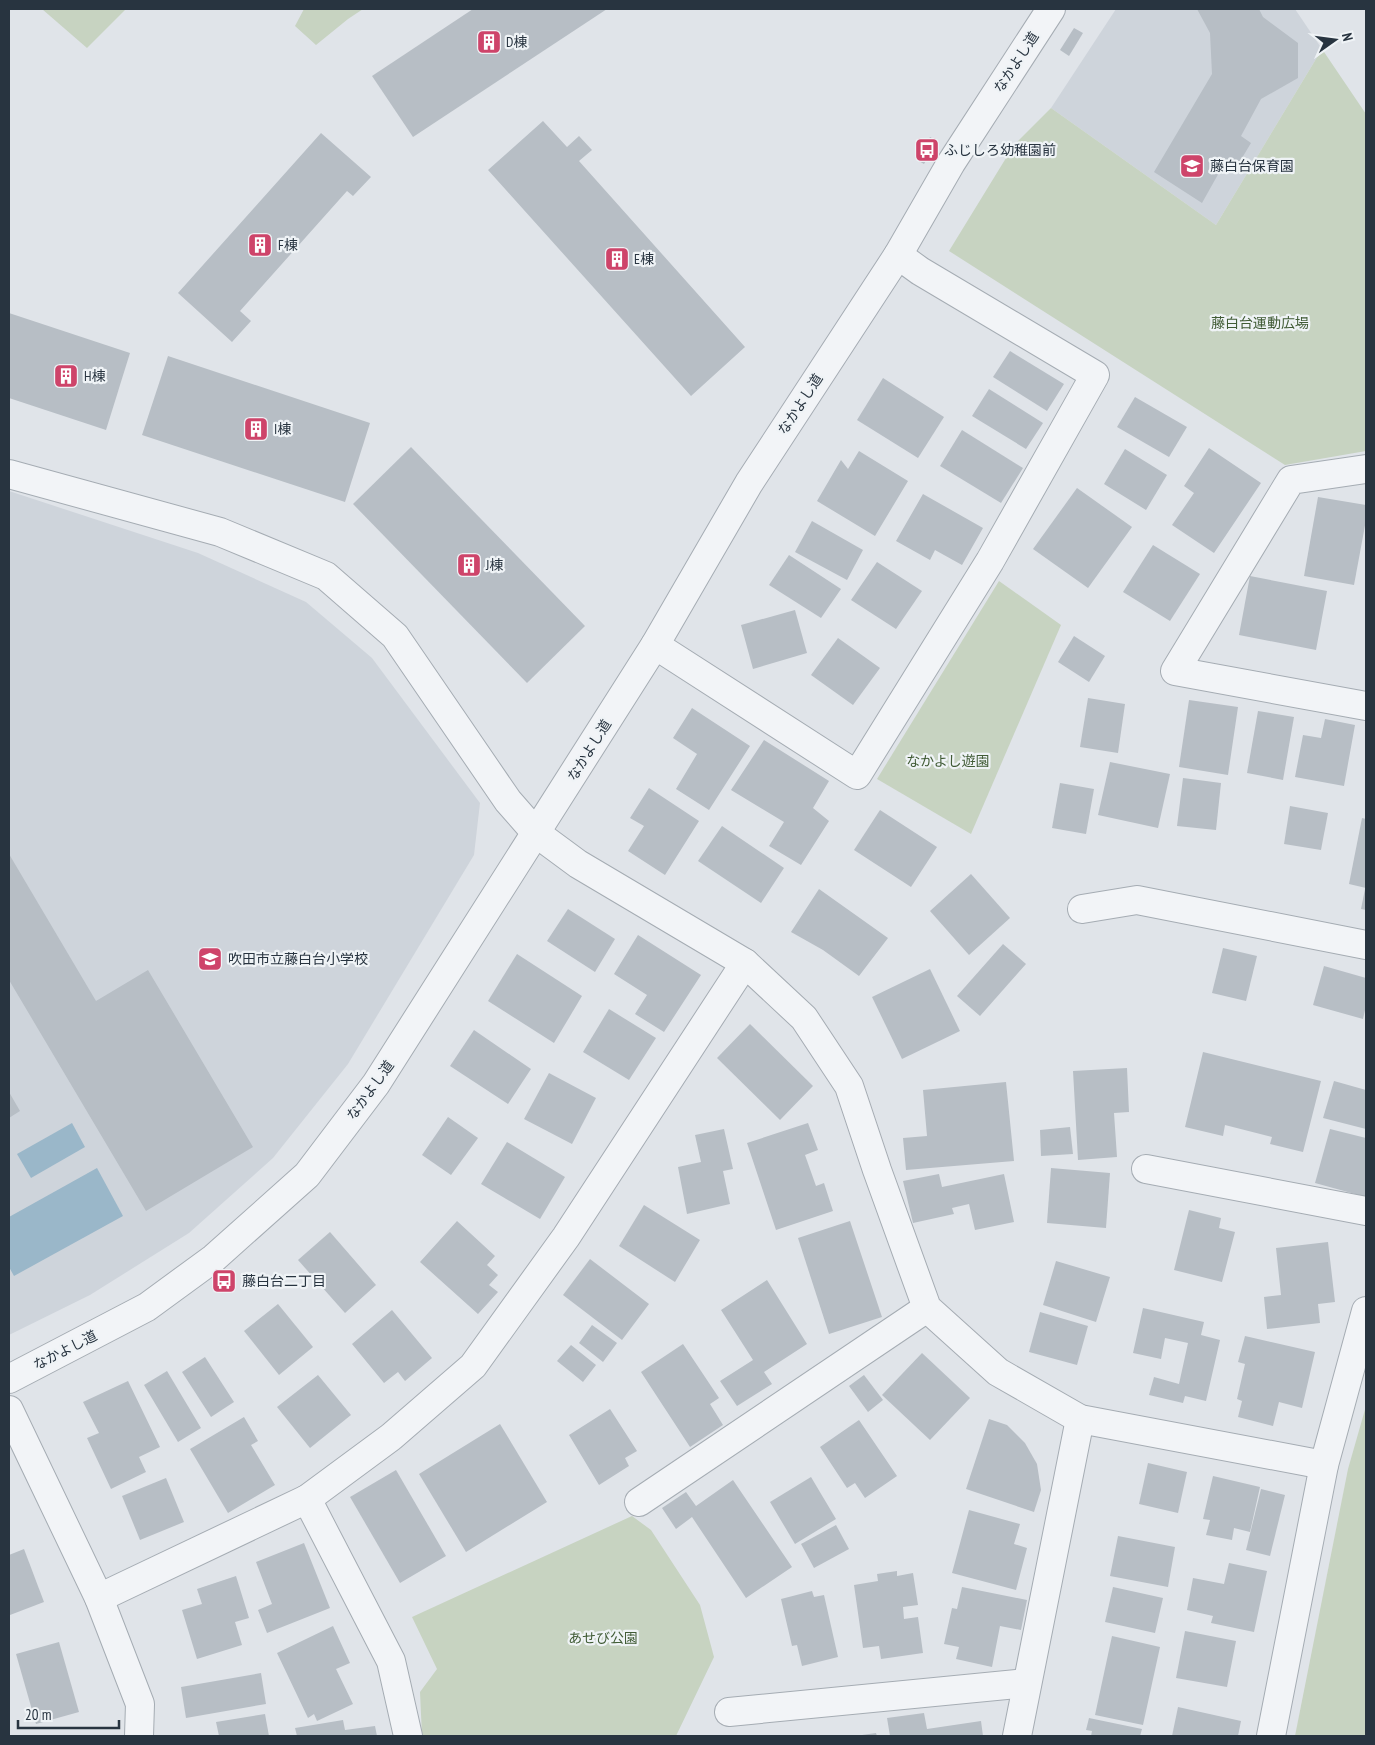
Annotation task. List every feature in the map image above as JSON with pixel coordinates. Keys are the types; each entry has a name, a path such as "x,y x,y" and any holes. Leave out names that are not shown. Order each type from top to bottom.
{"street":[{"name":"なかよし道","path":"9,1379 147,1307 214,1258 307,1175 376,1084 655,645 748,483 898,255 951,164 1051,9"},
{"path":"655,645 857,776 975,586 1095,375 920,272 898,255"},
{"path":"1366,469 1291,480 1176,671 1366,706"},
{"path":"9,474 220,532 326,576 395,636 508,801 536,833 578,864 745,963 804,1018 849,1086 927,1308 998,1372 1080,1419 1324,1464"},
{"path":"1082,909 1137,900 1366,945"},
{"path":"99,1598 307,1499 391,1436 473,1366 566,1237 745,963"},
{"path":"1146,1169 1366,1211"},
{"path":"639,1502 927,1308"},
{"path":"1271,1736 1324,1464 1366,1310"},
{"path":"9,1410 99,1598 140,1704 139,1736"},
{"path":"1017,1736 1080,1419"},
{"path":"307,1499 391,1661 408,1736"},
{"path":"729,1712 1027,1683"}],"shaded area":[{"name":"藤白台保育園","path":"1116,9 1295,9 1322,49 1216,225 1051,108"},
{"name":"吹田市立藤白台小学校","path":"9,491 198,553 306,602 372,658 480,803 474,855 348,1064 273,1158 189,1233 90,1295 9,1335"}],"green space":[{"path":"42,9 126,9 87,48"},
{"path":"304,9 363,9 316,45 295,26"},
{"name":"藤白台運動広場","path":"1322,49 1366,114 1366,451 1285,465 949,251 1014,145 1051,108 1216,225"},
{"name":"なかよし遊園","path":"999,581 1061,625 971,834 877,779"},
{"path":"1366,1406 1366,1736 1295,1736 1348,1469"},
{"name":"あせび公園","path":"632,1516 651,1530 700,1605 714,1657 676,1736 422,1736 420,1692 437,1669 412,1617"}],"water":[{"path":"72,1123 85,1147 31,1178 17,1154"},
{"path":"97,1168 123,1216 14,1276 9,1267 9,1217"}],"building":[{"name":"D棟","path":"473,9 607,9 413,137 372,76"},
{"path":"1197,9 1259,9 1263,17 1298,43 1298,78 1261,99 1241,136 1251,143 1236,168 1225,162 1202,203 1154,172 1212,74 1210,33"},
{"path":"1074,28 1083,33 1069,56 1060,50"},
{"name":"E棟","path":"543,121 567,147 579,136 592,150 579,161 745,347 691,396 488,170"},
{"name":"F棟","path":"321,133 371,177 353,196 347,191 240,311 251,321 232,342 178,293"},
{"path":"930,137 937,141 924,164 917,160"},
{"name":"H棟","path":"9,313 130,353 106,430 9,398"},
{"path":"1010,351 1064,384 1047,411 993,377"},
{"name":"I棟","path":"168,356 370,423 345,502 142,435"},
{"path":"883,378 944,417 918,458 857,420"},
{"path":"989,389 1043,423 1026,449 972,416"},
{"path":"1135,397 1187,427 1169,457 1117,427"},
{"path":"962,430 1023,468 1001,503 940,466"},
{"name":"J棟","path":"411,447 585,626 527,683 353,504"},
{"path":"1209,448 1261,483 1214,553 1172,525 1194,493 1184,486"},
{"path":"1125,449 1167,475 1146,510 1104,484"},
{"path":"859,451 908,481 875,536 817,501 841,460 848,469"},
{"path":"1077,488 1132,527 1088,588 1033,549"},
{"path":"923,494 983,528 962,565 935,550 930,560 896,541"},
{"path":"1318,497 1366,505 1366,520 1354,585 1304,576"},
{"path":"812,521 863,550 847,580 795,552"},
{"path":"1153,545 1200,574 1170,621 1123,592"},
{"path":"789,555 841,589 821,618 769,585"},
{"path":"877,562 922,591 896,629 851,600"},
{"path":"1250,576 1327,591 1316,650 1239,635"},
{"path":"795,610 807,653 753,669 741,625"},
{"path":"1074,636 1105,656 1089,682 1058,662"},
{"path":"838,638 880,668 853,705 811,675"},
{"path":"1088,698 1125,704 1118,753 1080,747"},
{"path":"1189,700 1238,707 1228,775 1179,767"},
{"path":"692,708 750,746 709,810 676,789 697,754 673,738"},
{"path":"1258,711 1294,717 1283,780 1247,773"},
{"path":"1325,719 1355,725 1344,786 1295,777 1303,735 1321,738"},
{"path":"764,740 829,781 813,808 829,821 801,865 769,846 784,822 731,790"},
{"path":"1110,762 1170,774 1158,828 1098,815"},
{"path":"1183,778 1221,783 1216,830 1177,826"},
{"path":"1060,783 1094,789 1086,834 1052,828"},
{"path":"649,788 699,821 665,875 628,851 644,826 630,818"},
{"path":"1290,806 1328,813 1321,850 1284,844"},
{"path":"880,810 937,847 911,887 854,850"},
{"path":"1362,818 1366,819 1366,888 1349,884"},
{"path":"722,826 784,868 761,903 698,861"},
{"path":"9,854 96,1001 148,970 253,1147 146,1211 9,980"},
{"path":"971,874 1010,918 969,955 930,911"},
{"path":"819,889 888,938 859,976 823,950 791,932"},
{"path":"1366,889 1366,910 1361,909"},
{"path":"568,909 615,939 595,972 547,941"},
{"path":"638,935 701,975 664,1032 635,1014 647,995 614,974"},
{"path":"1003,944 1026,964 980,1016 957,996"},
{"path":"1223,948 1257,956 1246,1001 1212,993"},
{"path":"517,954 582,996 554,1043 488,1001"},
{"path":"1324,966 1366,978 1366,1006 1363,1019 1313,1005"},
{"path":"930,969 960,1031 902,1059 872,997"},
{"path":"609,1009 656,1038 629,1080 583,1052"},
{"path":"750,1024 813,1086 780,1120 717,1058"},
{"path":"474,1030 531,1069 508,1104 450,1066"},
{"path":"1203,1052 1321,1081 1303,1152 1270,1144 1272,1137 1225,1125 1223,1136 1185,1127"},
{"path":"1127,1068 1129,1112 1114,1113 1117,1157 1078,1160 1073,1071"},
{"path":"549,1073 596,1098 572,1144 524,1119"},
{"path":"1334,1081 1366,1090 1366,1129 1323,1118"},
{"path":"1006,1082 1014,1161 906,1170 903,1138 927,1136 923,1090"},
{"path":"9,1092 20,1111 9,1118"},
{"path":"448,1117 478,1138 451,1175 422,1155"},
{"path":"808,1123 818,1150 805,1155 816,1186 824,1183 833,1211 776,1230 747,1143"},
{"path":"1070,1127 1073,1154 1041,1156 1040,1130"},
{"path":"724,1129 733,1169 723,1171 730,1204 687,1214 678,1167 701,1162 695,1135"},
{"path":"1330,1129 1366,1138 1366,1197 1315,1183"},
{"path":"507,1142 565,1177 540,1219 481,1184"},
{"path":"1051,1168 1110,1173 1106,1228 1047,1223"},
{"path":"939,1174 942,1187 1004,1174 1014,1222 975,1230 969,1204 952,1208 954,1214 913,1223 903,1181"},
{"path":"644,1205 700,1240 675,1282 619,1246"},
{"path":"1189,1210 1221,1218 1219,1228 1235,1232 1222,1282 1174,1270"},
{"path":"457,1221 495,1256 487,1265 498,1275 489,1285 498,1292 478,1314 420,1262"},
{"path":"850,1221 882,1317 829,1334 798,1238"},
{"path":"330,1232 376,1285 345,1313 298,1260"},
{"path":"1328,1242 1335,1302 1318,1304 1320,1323 1267,1329 1264,1297 1281,1295 1276,1248"},
{"path":"590,1259 649,1304 622,1340 563,1295"},
{"path":"1056,1261 1110,1277 1096,1322 1043,1305"},
{"path":"767,1280 807,1344 764,1372 772,1384 737,1406 720,1381 753,1360 721,1310"},
{"path":"278,1304 313,1347 279,1375 244,1331"},
{"path":"1143,1308 1204,1322 1201,1335 1220,1340 1206,1401 1185,1396 1183,1403 1149,1395 1154,1377 1179,1384 1188,1343 1165,1338 1161,1359 1133,1353"},
{"path":"392,1310 432,1358 405,1381 398,1372 384,1383 352,1344"},
{"path":"1040,1312 1088,1326 1077,1365 1029,1352"},
{"path":"592,1325 617,1343 603,1362 579,1343"},
{"path":"1245,1336 1315,1352 1302,1408 1279,1402 1273,1426 1238,1417 1242,1401 1237,1399 1245,1364 1238,1362"},
{"path":"683,1344 719,1398 710,1404 723,1425 690,1447 641,1372"},
{"path":"571,1345 596,1365 583,1382 557,1361"},
{"path":"922,1353 970,1398 930,1440 882,1395"},
{"path":"205,1357 234,1402 211,1417 182,1372"},
{"path":"167,1371 201,1428 178,1442 144,1385"},
{"path":"318,1375 351,1415 310,1448 277,1407"},
{"path":"864,1375 883,1400 868,1412 849,1386"},
{"path":"128,1381 160,1447 139,1457 146,1472 111,1489 87,1438 99,1433 83,1402"},
{"path":"610,1409 637,1451 625,1458 629,1466 599,1485 569,1435"},
{"path":"244,1417 258,1441 251,1445 275,1485 228,1513 190,1449"},
{"path":"989,1419 1007,1425 1025,1443 1037,1464 1041,1490 1034,1512 966,1489"},
{"path":"859,1420 897,1476 865,1498 855,1483 847,1488 820,1447"},
{"path":"500,1424 547,1502 466,1552 419,1474"},
{"path":"1148,1463 1187,1472 1178,1513 1139,1504"},
{"path":"396,1470 446,1556 400,1583 350,1497"},
{"path":"1213,1476 1260,1487 1250,1532 1234,1528 1232,1540 1206,1535 1210,1520 1203,1519"},
{"path":"811,1477 836,1519 795,1544 770,1502"},
{"path":"166,1478 184,1522 140,1540 122,1496"},
{"path":"733,1480 792,1567 746,1598 692,1517 676,1529 662,1508 686,1492 696,1506"},
{"path":"1261,1489 1285,1495 1270,1556 1246,1550"},
{"path":"969,1510 1020,1524 1014,1544 1027,1548 1016,1590 952,1573"},
{"path":"836,1525 849,1549 814,1568 801,1544"},
{"path":"1118,1536 1175,1547 1168,1587 1110,1576"},
{"path":"304,1543 330,1608 267,1633 258,1610 272,1604 256,1562"},
{"path":"24,1549 44,1602 10,1615 9,1555"},
{"path":"1229,1563 1267,1571 1254,1632 1211,1623 1213,1616 1187,1610 1193,1578 1224,1584"},
{"path":"897,1571 897,1576 913,1573 918,1605 903,1607 904,1619 918,1617 923,1653 881,1659 879,1646 863,1648 854,1585 878,1581 877,1574"},
{"path":"236,1576 249,1618 235,1622 242,1645 197,1659 182,1610 202,1604 197,1589"},
{"path":"962,1587 1027,1600 1021,1630 1000,1626 992,1667 956,1659 959,1647 944,1644 952,1608 957,1609"},
{"path":"1113,1587 1163,1598 1155,1633 1105,1622"},
{"path":"812,1591 814,1597 824,1595 838,1657 802,1666 797,1645 792,1646 781,1599"},
{"path":"333,1626 350,1663 336,1669 353,1704 317,1721 314,1714 308,1718 277,1653"},
{"path":"1185,1631 1236,1641 1227,1687 1176,1678"},
{"path":"1112,1636 1160,1647 1143,1725 1095,1715"},
{"path":"59,1642 79,1712 36,1724 16,1654"},
{"path":"261,1673 266,1704 186,1718 181,1687"},
{"path":"1178,1707 1241,1721 1238,1736 1172,1736"},
{"path":"924,1713 927,1729 981,1721 983,1736 890,1736 887,1718"},
{"path":"265,1714 269,1736 219,1736 216,1722"},
{"path":"1089,1718 1142,1729 1140,1736 1091,1736 1092,1731 1086,1730"},
{"path":"343,1720 345,1730 375,1726 377,1736 297,1736 295,1728"},
{"path":"876,1733 877,1736 862,1736 862,1735"}],"place":[{"name":"D棟","path":"489,42"},
{"name":"ふじしろ幼稚園前","path":"927,150"},
{"name":"藤白台保育園","path":"1192,166"},
{"name":"F棟","path":"260,245"},
{"name":"E棟","path":"617,259"},
{"name":"H棟","path":"66,376"},
{"name":"I棟","path":"256,429"},
{"name":"J棟","path":"469,565"},
{"name":"吹田市立藤白台小学校","path":"210,959"},
{"name":"藤白台二丁目","path":"224,1281"}]}
